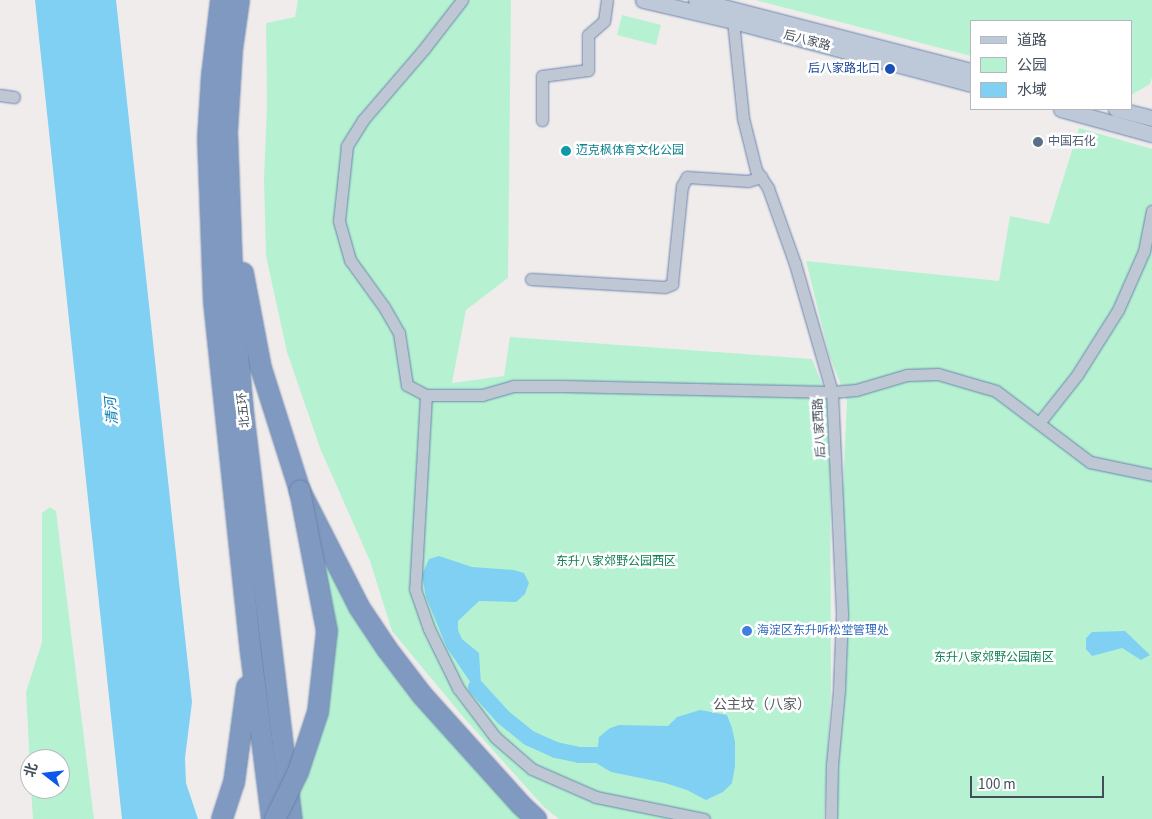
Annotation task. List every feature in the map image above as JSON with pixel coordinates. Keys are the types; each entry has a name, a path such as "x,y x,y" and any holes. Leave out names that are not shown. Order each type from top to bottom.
{"highway":[{"name":"北五环","path":"221,0 212,74 208,138 213,292 251,653 268,792 283,818"},
{"name":"北五环","path":"240,0 232,50 227,132 234,299 283,818"},
{"path":"231,210 261,368 300,491 327,632 318,712 283,818"},
{"path":"300,491 359,607 387,649 422,695 521,805 536,819"},
{"path":"222,819 234,783 244,725 251,653"}],"main road":[{"name":"后八家路","path":"643,0 733,21 970,84"},
{"name":"后八家路","path":"696,0 970,71"},
{"path":"1065,110 1152,134"},
{"path":"1120,110 1152,118"}],"street":[{"path":"462,0 424,49 363,120 347,146 339,221 350,260 384,307 399,333 407,385 426,395 482,395 513,386 832,392 856,390 907,374 938,374 996,391 1090,462 1152,475"},
{"path":"542,120 542,76 588,70 588,35 604,21 608,0"},
{"name":"后八家西路","path":"733,21 743,118 756,170 768,188 795,264 832,392 842,614 839,690 832,765 831,819"},
{"path":"0,95 14,97"},
{"path":"531,279 665,287 672,284 682,186 687,177 748,181 761,177"},
{"path":"1039,423 1077,375 1118,310 1144,251 1152,211"},
{"path":"426,395 415,589 430,629 458,688 495,737 532,769 596,797 704,819"}],"green space":[{"name":"东升八家郊野公园西区","path":"298,0 511,0 508,278 466,310 452,383 504,376 510,337 812,359 830,404 831,690 824,819 559,819 544,807 465,719 392,631 370,561 320,448 287,352 266,256 264,179 267,105 266,23 295,17"},
{"path":"755,0 1152,0 1152,77 1150,84 1132,94 1132,20 970,20 970,56"},
{"path":"622,15 661,25 656,45 617,35"},
{"name":"东升八家郊野公园南区","path":"1079,128 1152,149 1152,819 828,819 847,401 829,354 806,261 999,281 1010,216 1049,224"},
{"path":"50,507 56,511 94,819 33,819 32,799 70,799 70,749 29,749 26,692 42,642 42,513"},
{"path":"321,554 529,819 300,819 296,790 311,751"}],"water":[{"name":"清河","path":"35,0 116,0 192,702 185,758 186,783 198,819 122,819"},
{"path":"439,556 472,567 514,570 524,573 529,583 525,594 516,602 479,601 458,621 458,630 462,639 479,653 481,684 476,687 471,683 447,648 426,597 422,575 429,559"},
{"path":"1125,631 1150,655 1141,660 1122,648 1092,656 1086,649 1086,638 1092,632"},
{"path":"700,710 727,715 732,728 735,742 735,766 732,783 723,792 706,800 687,790 665,783 611,772 596,763 599,737 610,728 619,725 668,726 677,717"}],"waterway":[{"path":"476,687 503,717 529,738 556,750 579,755 597,755"}],"place":[{"name":"后八家路北口","path":"890,69"},
{"name":"中国石化","path":"1038,142"},
{"name":"迈克枫体育文化公园","path":"566,151"},
{"name":"海淀区东升听松堂管理处","path":"747,631"}],"district":[{"name":"公主坟（八家）","path":"762,705"}]}
